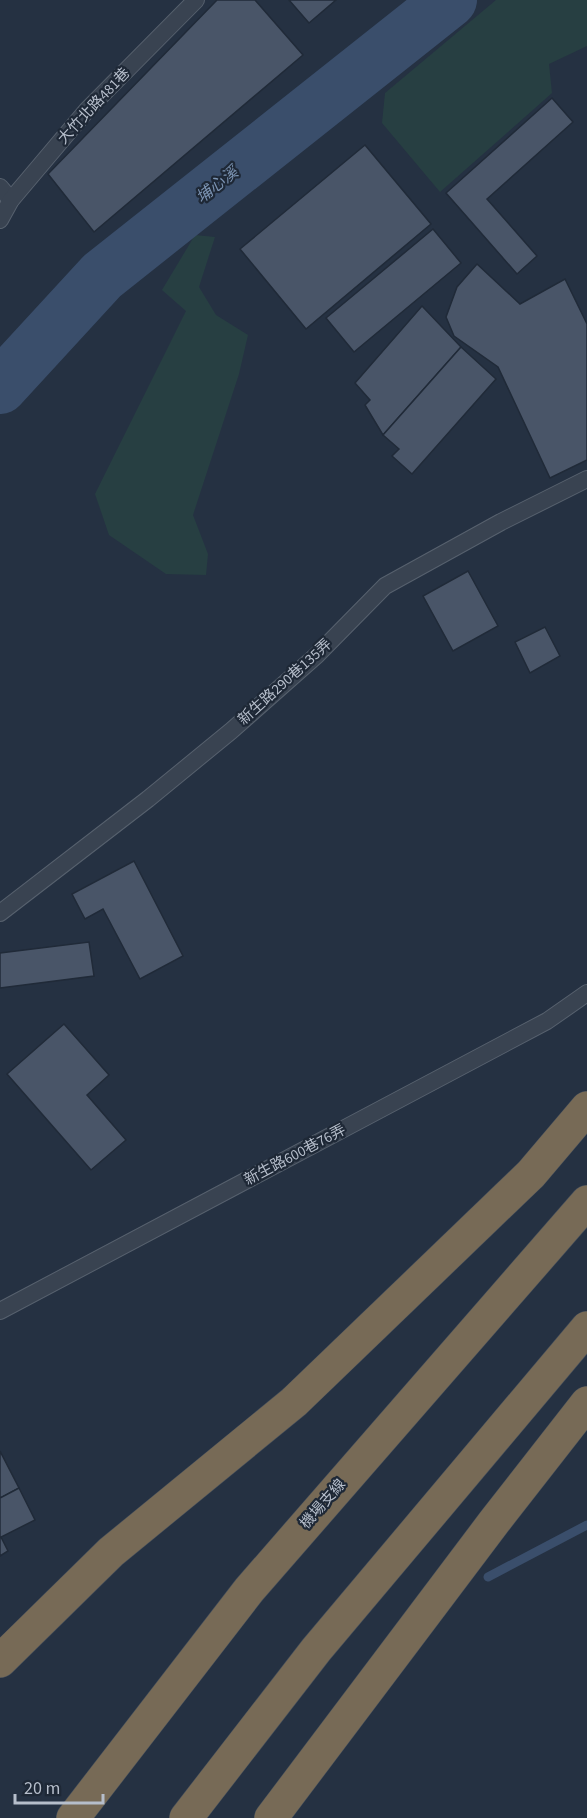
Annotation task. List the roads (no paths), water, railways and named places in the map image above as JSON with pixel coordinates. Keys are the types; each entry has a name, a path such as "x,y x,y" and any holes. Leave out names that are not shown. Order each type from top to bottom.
{"highway":[{"path":"0,1661 111,1552 294,1402 531,1174 587,1108"},
{"name":"機場支線","path":"73,1818 249,1590 587,1202"},
{"path":"186,1818 316,1650 587,1328"},
{"path":"271,1818 494,1522 587,1403"},
{"path":"0,1628 23,1608 111,1552"}],"lane":[{"name":"大竹北路481巷","path":"0,220 5,193 196,0"},
{"name":"新生路290巷135弄","path":"0,913 148,800 231,731 317,655 385,586 587,478"},
{"name":"新生路600巷76弄","path":"0,1311 547,1021 587,993"}],"waterway":[{"name":"埔心溪","path":"0,387 102,276 450,0"},
{"path":"488,1577 587,1525"}]}
